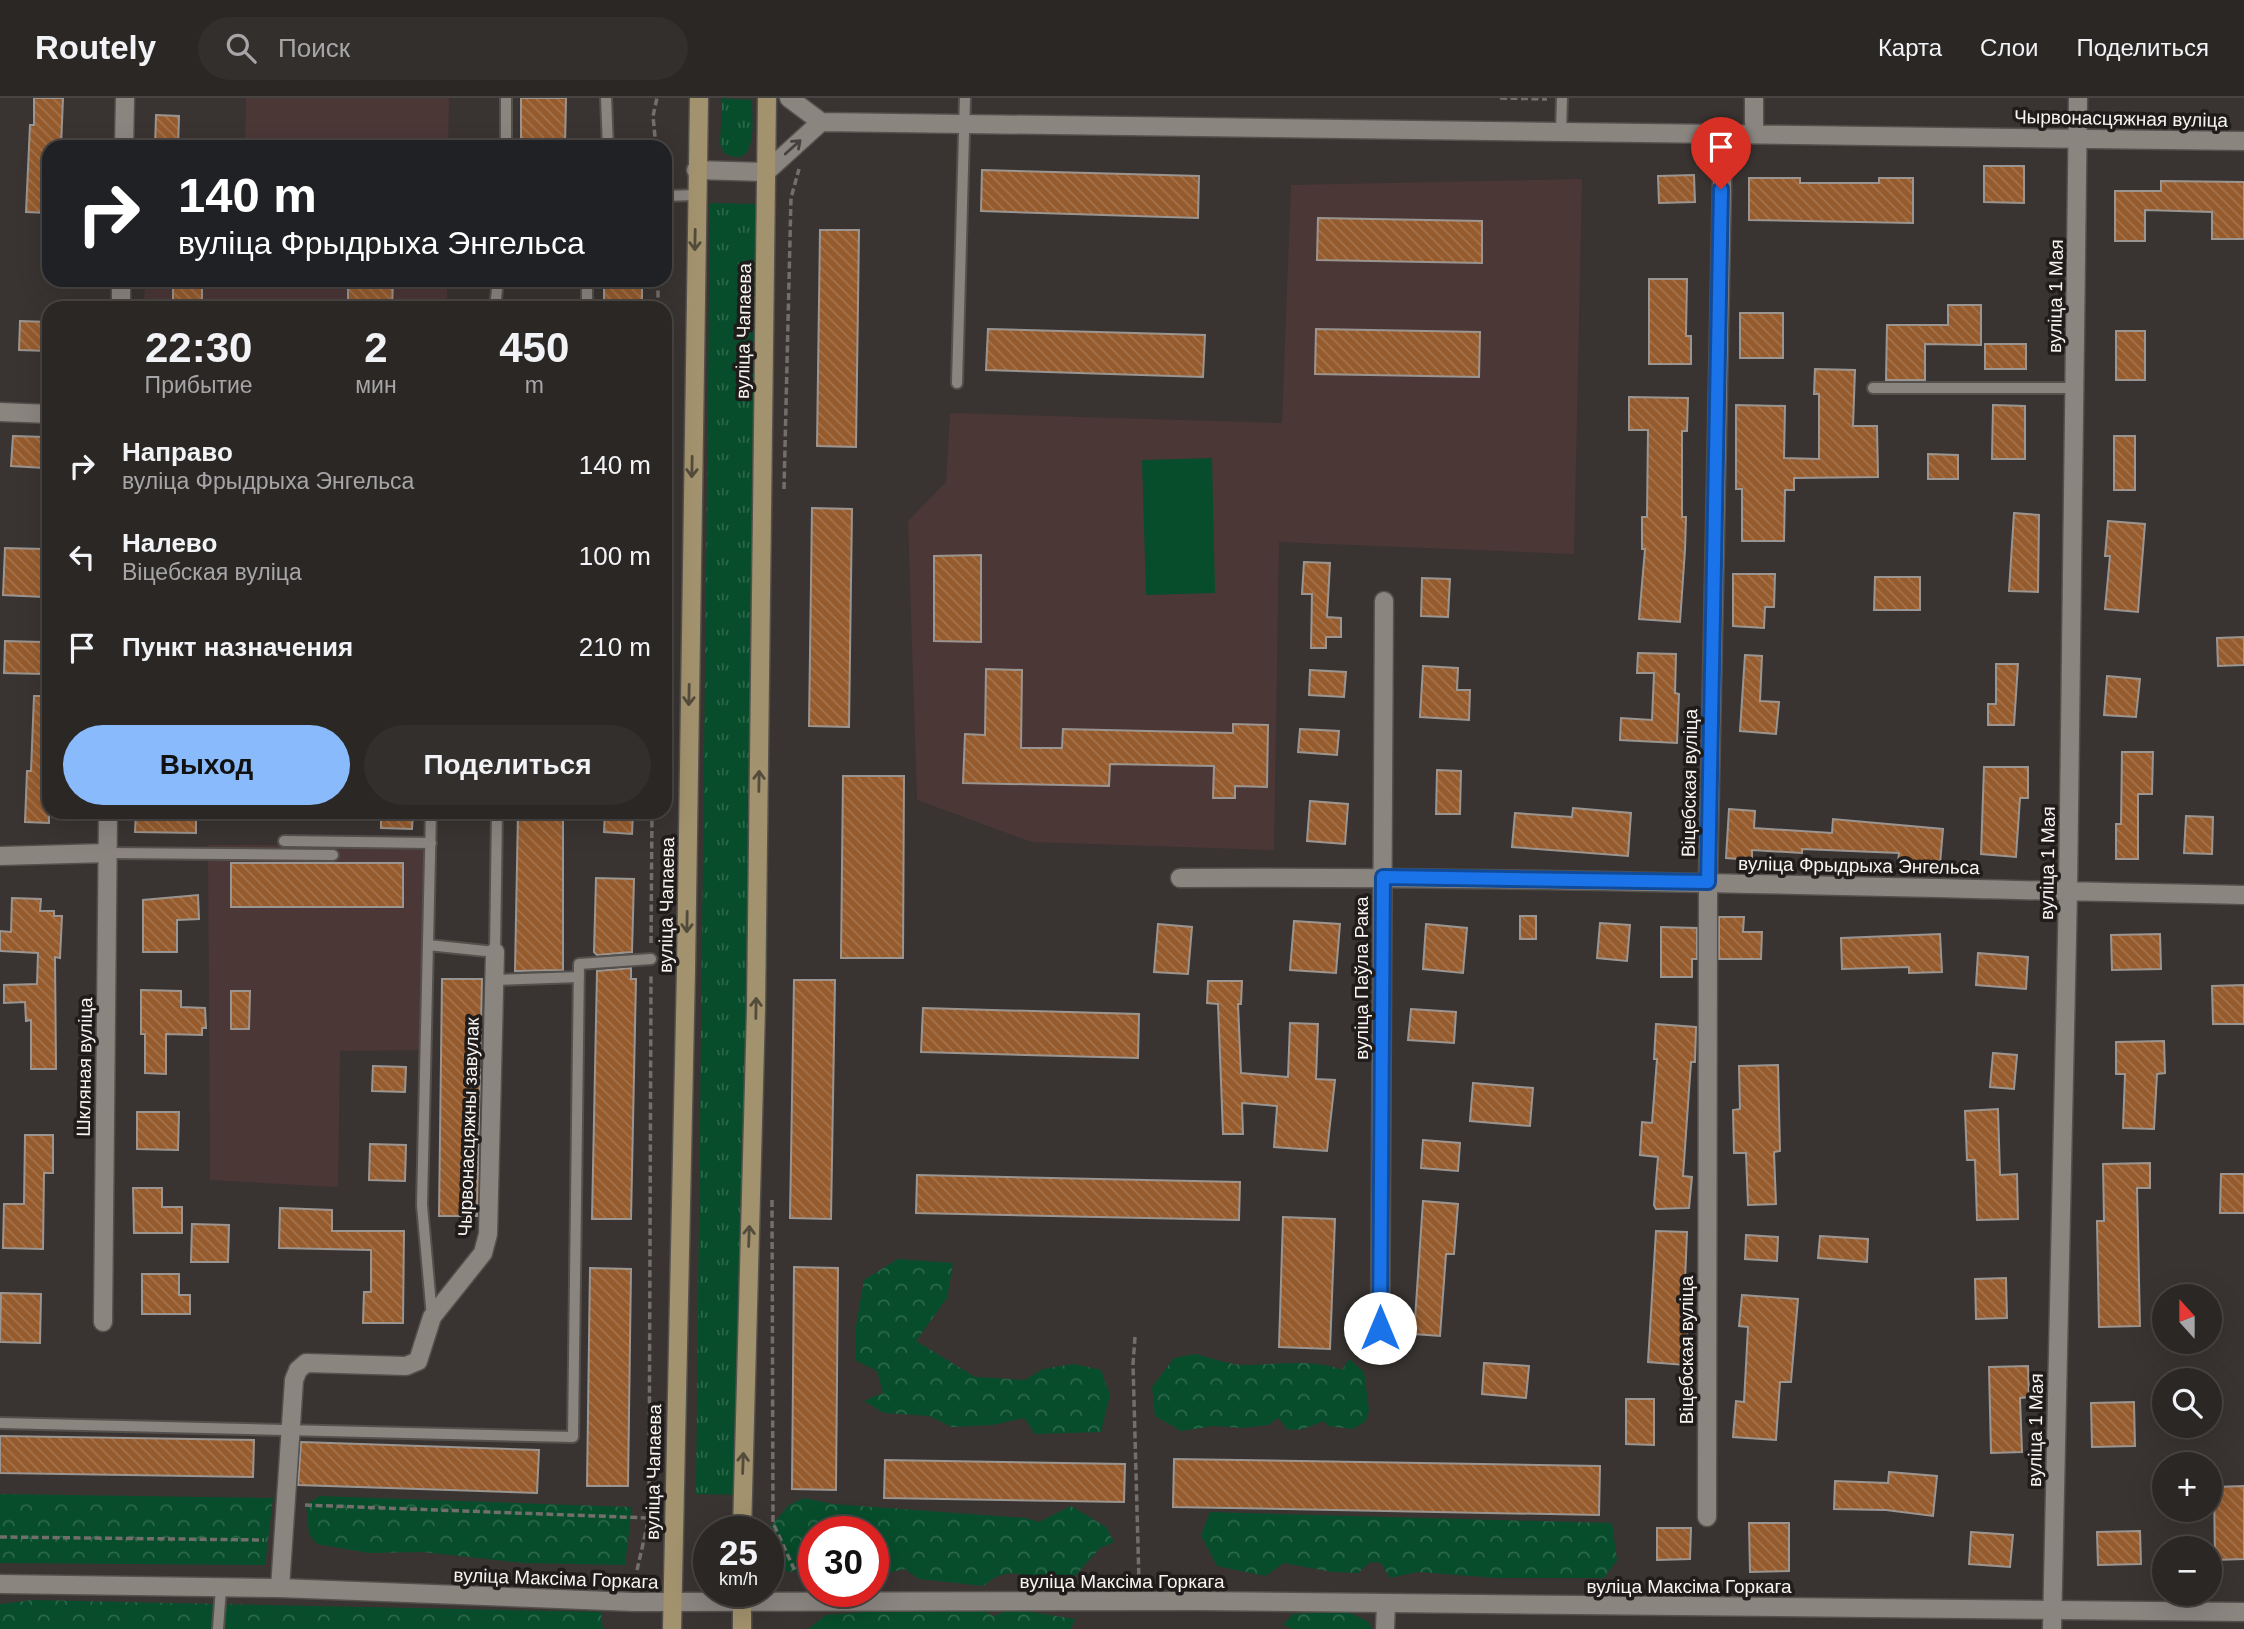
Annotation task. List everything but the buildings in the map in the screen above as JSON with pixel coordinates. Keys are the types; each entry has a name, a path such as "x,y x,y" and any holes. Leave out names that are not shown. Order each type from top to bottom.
{"main road":[{"name":"вуліца Чапаева","path":"672,1629 686,969 695,195 699,98"},
{"name":"вуліца Чапаева","path":"742,1516 756,1009 767,98"},
{"path":"742,1629 743,1607"}],"street":[{"path":"124,140 125,98"},
{"path":"696,170 766,172 821,122 789,98"},
{"path":"1754,98 1754,134"},
{"name":"вуліца 1 Мая","path":"2052,1629 2068,891 2078,98"},
{"name":"Чырвонасцяжная вуліца","path":"821,122 2244,141"},
{"name":"Віцебская вуліца","path":"1707,1517 1708,882 1723,133"},
{"path":"0,412 42,414"},
{"name":"вуліца Паўла Рака","path":"1380,1354 1384,601"},
{"name":"Шкляная вуліца","path":"103,1322 108,819"},
{"path":"0,856 107,853"},
{"name":"вуліца Фрыдрыха Энгельса","path":"1180,878 1383,877 1708,882 2244,895"},
{"name":"Чырвонасцяжны завулак","path":"280,1588 294,1380 298,1370 306,1363 406,1366 418,1361 432,1317 483,1253 488,1234 495,951"},
{"name":"вуліца Максіма Горкага","path":"0,1584 280,1588 672,1602 693,1601"},
{"name":"вуліца Максіма Горкага","path":"784,1598 2244,1612"},
{"path":"1385,1605 1385,1629"}],"lane":[{"path":"506,98 506,140"},
{"path":"606,98 608,140"},
{"path":"957,383 965,98"},
{"path":"1561,131 1562,99"},
{"path":"672,196 695,195"},
{"path":"1873,388 2074,388"},
{"path":"431,819 422,1205 432,1317"},
{"path":"428,945 495,951 497,819"},
{"path":"284,841 431,843"},
{"path":"107,853 333,855"},
{"path":"0,1423 573,1437 579,964 651,959"},
{"path":"495,980 579,977"},
{"path":"218,1629 220,1587"}],"path":[{"path":"655,140 653,116 657,98"},
{"path":"1500,98 1562,99"},
{"path":"637,1570 649,1518 652,819"},
{"path":"772,1192 772,1523 795,1571"},
{"path":"1135,1337 1133,1364 1140,1602"},
{"path":"300,1513 306,1504 649,1518"},
{"path":"0,1537 283,1540"}],"shaded area":[{"path":"246,98 449,98 448,140 245,140"},
{"path":"1582,179 1574,554 1279,542 1274,850 1032,842 917,800 908,521 946,482 950,413 1282,423 1291,185"},
{"path":"145,287 447,287 447,301 144,301"},
{"path":"208,845 428,845 422,1050 340,1051 338,1187 210,1180"}],"green space":[{"path":"722,98 752,100 751,141 743,155 735,157 724,153 720,144"},
{"path":"710,203 758,204 740,1495 696,1494"},
{"path":"1212,458 1215,593 1146,595 1142,460"},
{"path":"898,1259 953,1263 947,1298 916,1341 975,1377 1025,1380 1043,1369 1074,1364 1101,1370 1110,1395 1101,1432 1035,1434 1024,1418 993,1425 952,1427 929,1416 884,1413 864,1401 883,1393 877,1371 855,1360 856,1326 864,1280"},
{"path":"1195,1354 1236,1364 1309,1363 1342,1370 1349,1359 1364,1372 1369,1411 1365,1422 1352,1429 1328,1426 1324,1421 1303,1429 1288,1430 1278,1418 1268,1425 1242,1428 1214,1426 1181,1431 1155,1416 1152,1387 1174,1358"},
{"path":"0,1494 273,1498 265,1565 0,1563"},
{"path":"320,1496 632,1507 625,1565 523,1563 423,1552 369,1553 317,1544 309,1534 306,1504"},
{"path":"804,1498 833,1504 1026,1518 1039,1522 1071,1506 1106,1527 1114,1542 1100,1548 1072,1579 1045,1585 1021,1574 1005,1574 990,1580 984,1586 919,1579 905,1569 889,1572 889,1516 798,1516 798,1570 792,1572 784,1571 784,1516 780,1516 789,1505"},
{"path":"1210,1512 1612,1523 1617,1560 1604,1578 1497,1578 1417,1572 1390,1578 1381,1563 1370,1562 1358,1573 1332,1572 1284,1563 1265,1576 1217,1566 1201,1535"},
{"path":"32,1600 601,1612 603,1629 0,1629 0,1604"},
{"path":"978,1607 993,1616 1013,1609 1075,1619 1071,1629 808,1629 826,1615 916,1608 947,1612"},
{"path":"1346,1611 1369,1622 1372,1629 1293,1629 1283,1625 1293,1614"}],"route":[{"path":"1380,1328 1383,877 1708,882 1721,189"}]}
